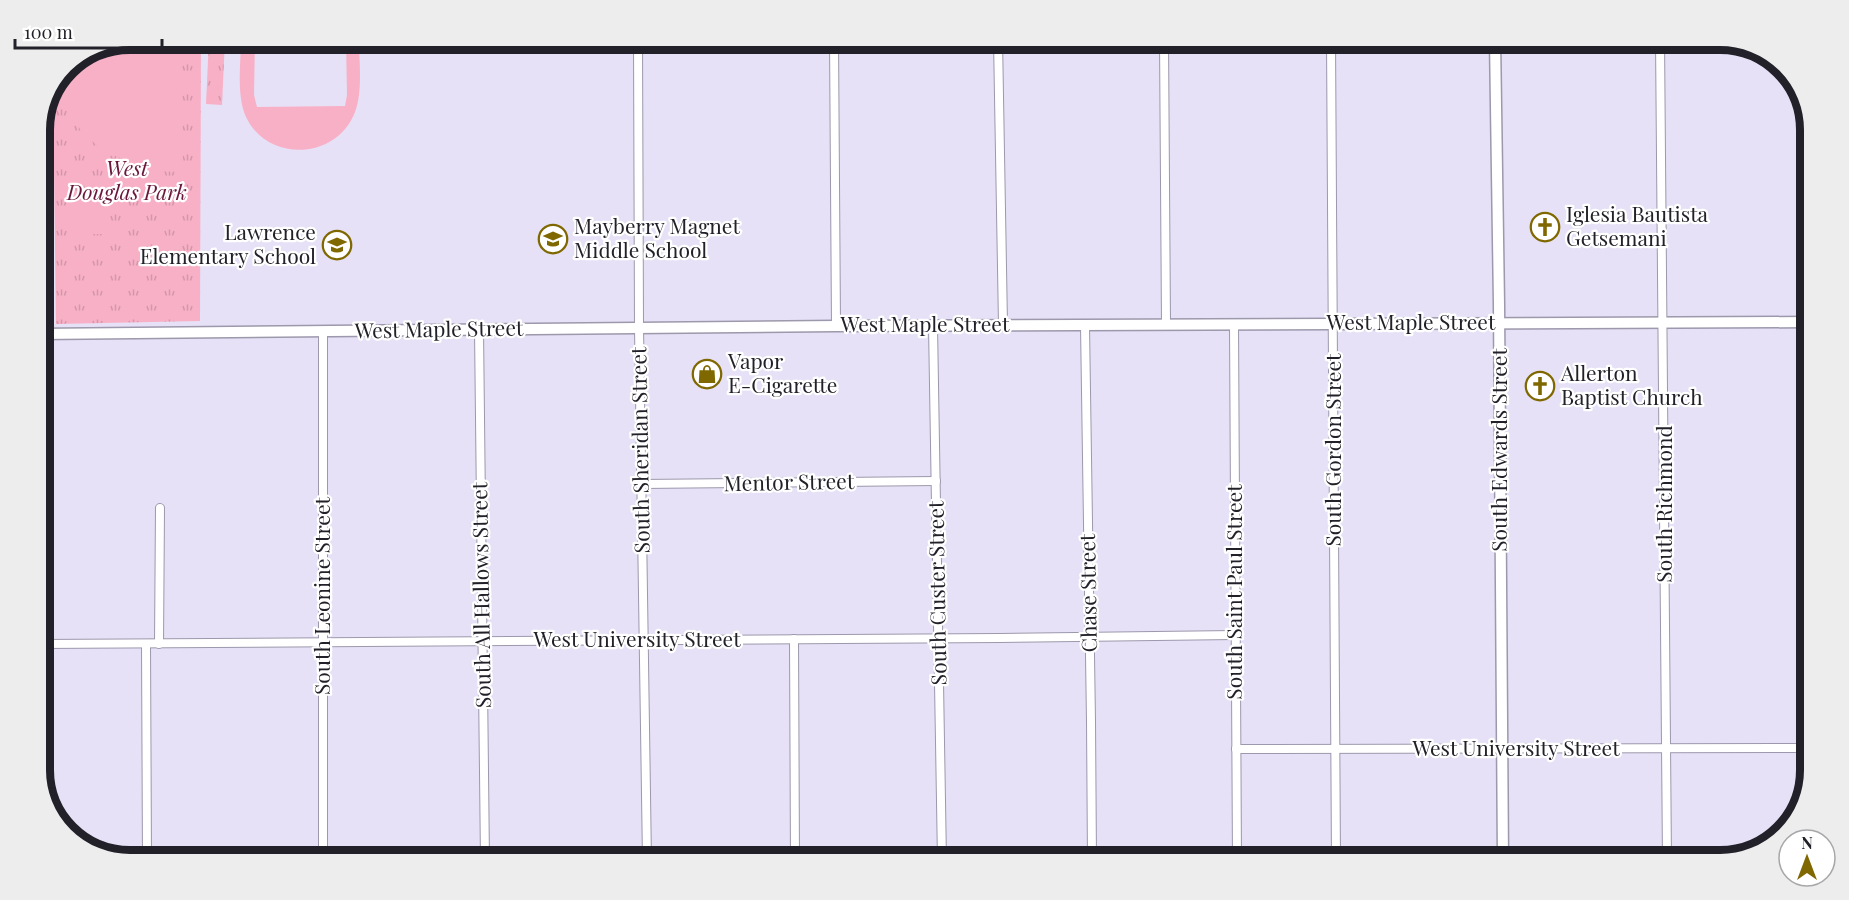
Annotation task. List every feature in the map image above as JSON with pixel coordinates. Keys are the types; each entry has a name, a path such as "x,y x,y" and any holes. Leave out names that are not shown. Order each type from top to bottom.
{"street":[{"name":"South Sheridan Street","path":"638,50 639,327 647,850"},
{"path":"834,50 836,326"},
{"path":"998,50 1003,325"},
{"path":"1164,50 1166,324"},
{"name":"South Gordon Street","path":"1330,50 1336,850"},
{"name":"South Edwards Street","path":"1495,50 1503,850"},
{"name":"South Richmond","path":"1660,50 1667,850"},
{"name":"West Maple Street","path":"50,334 933,325 1799,322"},
{"name":"South Saint Paul Street","path":"1234,324 1237,850"},
{"name":"South Custer Street","path":"933,325 942,850"},
{"name":"Chase Street","path":"1084,325 1092,850"},
{"name":"South All Hallows Street","path":"479,329 485,850"},
{"name":"South Leonine Street","path":"323,331 323,850"},
{"name":"Mentor Street","path":"641,484 936,481"},
{"path":"159,644 160,508"},
{"name":"West University Street","path":"50,644 1235,635"},
{"path":"794,639 795,850"},
{"path":"146,644 147,850"},
{"name":"West University Street","path":"1236,749 1795,748"}],"green space":[{"path":"178,50 182,53 183,172 152,171 103,151 82,132 69,113 62,87 77,69 90,60 114,51"},
{"name":"West Douglas Park","path":"201,50 200,321 56,324 53,106 58,94 77,69 90,60 114,51"},
{"path":"208,50 224,50 222,105 206,104"},
{"path":"241,50 255,50 254,95 257,107 345,106 346,50 359,50 359,95 355,112 346,128 333,140 318,147 302,150 285,148 270,142 256,132 243,108 240,78"},
{"path":"70,199 87,199 87,234 70,234"},
{"path":"92,199 108,199 109,234 92,234"}],"railway":[{"path":"1780,823 1783,819"}],"place":[{"name":"Iglesia Bautista Getsemani","path":"1545,227"},
{"name":"Mayberry Magnet Middle School","path":"553,239"},
{"name":"Lawrence Elementary School","path":"337,245"},
{"name":"Vapor E-Cigarette","path":"707,374"},
{"name":"Allerton Baptist Church","path":"1540,386"}]}
